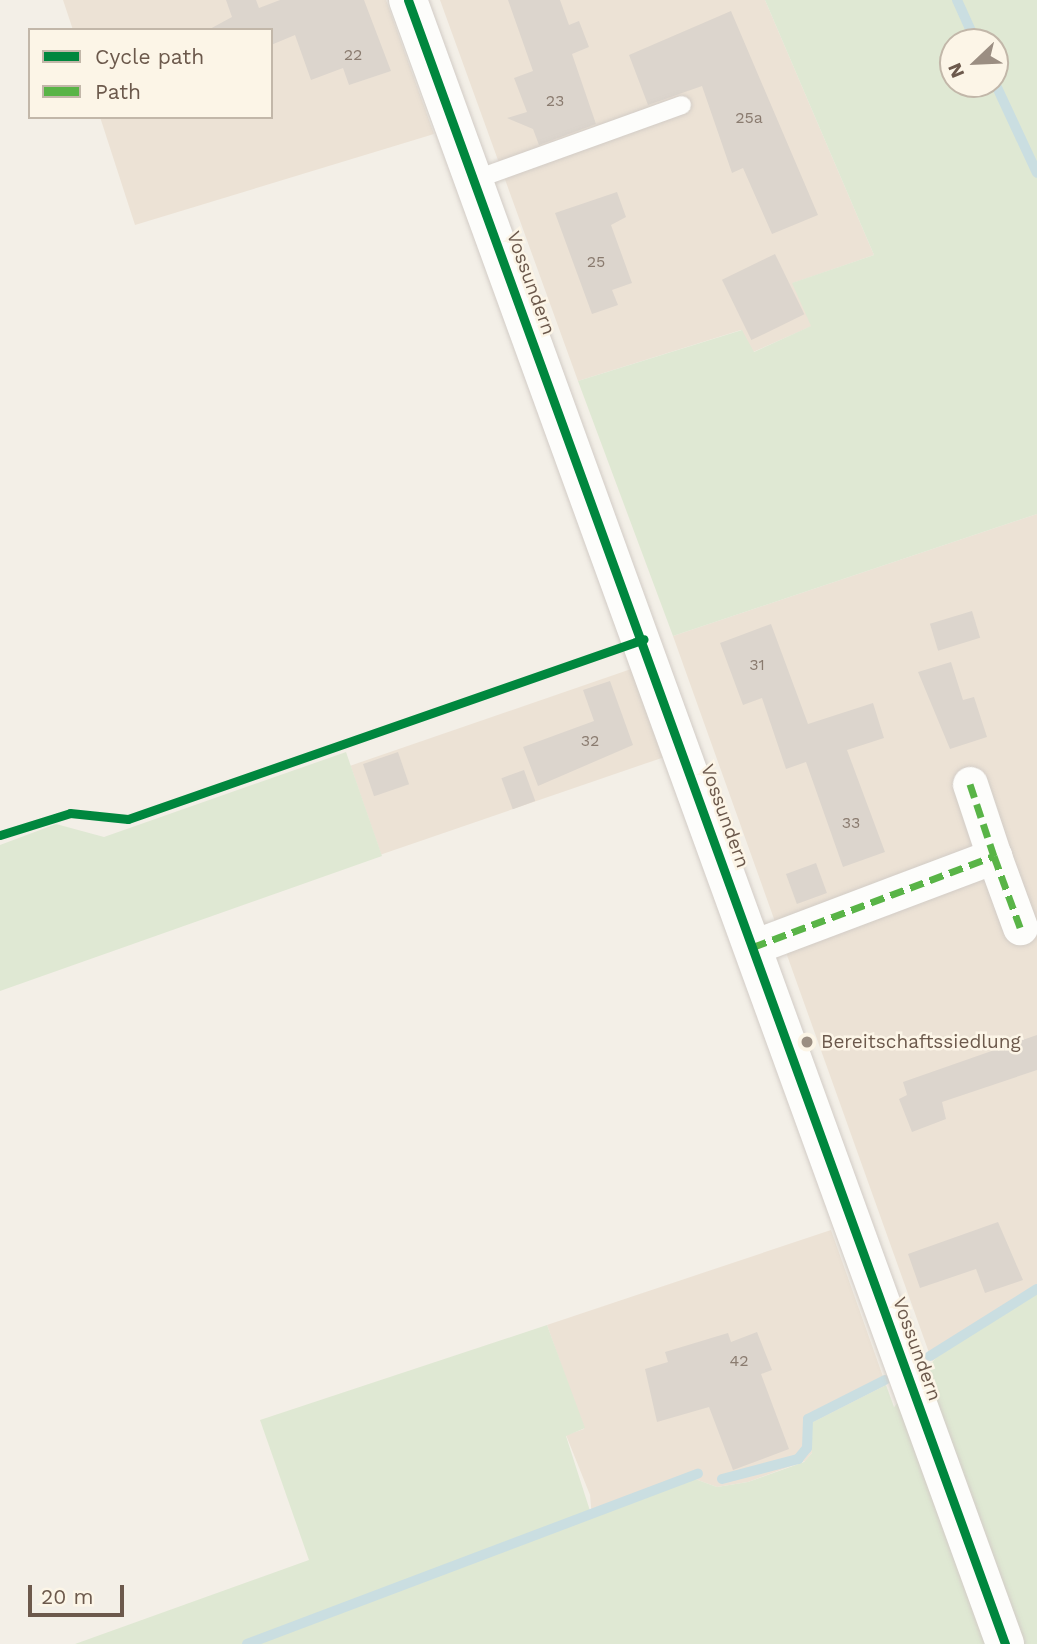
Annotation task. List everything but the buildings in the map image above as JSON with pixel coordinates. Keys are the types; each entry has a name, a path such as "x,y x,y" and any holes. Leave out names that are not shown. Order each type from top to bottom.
{"street":[{"name":"Vossundern","path":"408,0 1005,1644"},
{"path":"970,784 1020,927"},
{"path":"753,947 994,856"}],"lane":[{"path":"474,180 682,105"}],"shaded area":[{"path":"63,0 386,0 434,134 135,225 101,119 273,119 273,28 72,28"},
{"path":"440,0 765,0 874,255 793,283 812,326 753,352 741,330 578,381"},
{"path":"1037,514 1037,1292 932,1361 673,636"},
{"path":"637,667 668,756 381,855 351,766"},
{"path":"831,1230 886,1385 811,1423 812,1453 805,1461 748,1482 717,1487 695,1479 592,1517 590,1495 566,1435 584,1429 547,1325"}],"green space":[{"path":"765,0 1037,0 1037,514 673,636 578,381 742,330 754,352 811,326 792,283 874,255"},
{"path":"346,752 382,856 0,991 0,845 56,824 104,837"},
{"path":"1037,1292 1037,1644 75,1644 309,1560 260,1420 547,1325 585,1428 566,1436 592,1517 695,1479 717,1487 748,1482 804,1462 812,1453 811,1423 886,1385 894,1407 940,1353"}],"waterway":[{"path":"957,0 970,28"},
{"path":"1002,98 1037,173"},
{"path":"930,1356 1037,1289"},
{"path":"722,1479 798,1459 807,1448 808,1419 885,1380"},
{"path":"247,1644 698,1474"}],"marked path":[{"path":"970,784 994,856"},
{"path":"753,947 994,856 1020,927"}],"cycle path":[{"path":"408,0 1005,1644"},
{"path":"0,835 70,813 128,819 644,639"}],"place":[{"name":"Bereitschaftssiedlung","path":"807,1042"}]}
